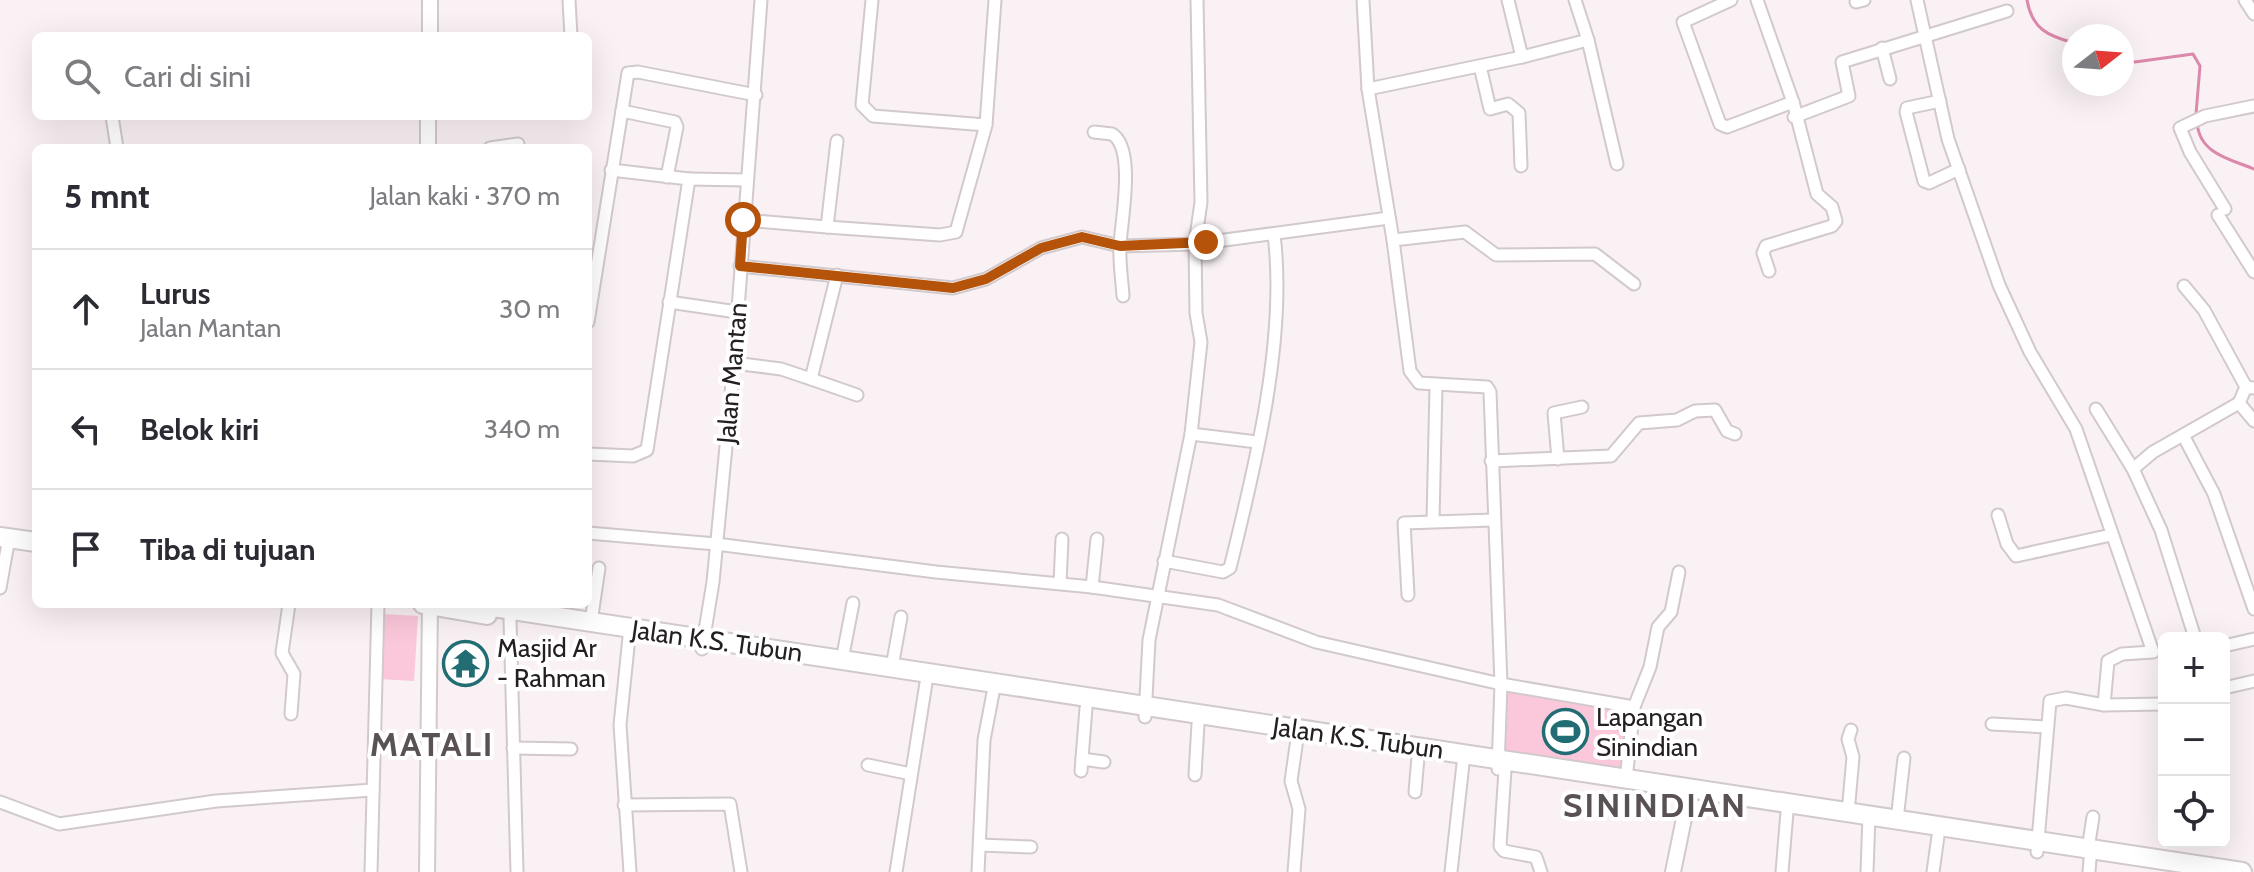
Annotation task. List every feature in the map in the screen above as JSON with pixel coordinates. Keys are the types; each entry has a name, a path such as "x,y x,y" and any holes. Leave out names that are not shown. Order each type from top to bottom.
{"highway":[{"path":"5,537 32,541"},
{"name":"Jalan K.S. Tubun","path":"446,608 629,637 892,667 1145,712 1848,816 1938,836 2037,847"},
{"name":"Jalan K.S. Tubun","path":"499,608 1086,708 1145,712 1198,724 1463,764 1626,779 1787,812 1897,820 2089,860 2175,872"},
{"name":"Jalan K.S. Tubun","path":"2089,860 2242,872"}],"street":[{"path":"430,0 430,32"},
{"path":"569,0 571,32"},
{"name":"Jalan Mantan","path":"703,645 734,363 761,0"},
{"path":"872,0 862,105 865,112 873,116 986,125"},
{"path":"743,220 940,235 956,232 986,125 995,0"},
{"path":"1145,712 1149,640 1191,434 1201,342 1196,313 1195,244 1201,202 1197,0"},
{"path":"1363,0 1368,89 1393,240 1410,371 1419,383 1487,387 1492,411 1491,461 1501,684 1500,846 1504,851 1536,857 1541,872"},
{"path":"1508,0 1522,57"},
{"path":"1575,0 1588,40 1617,164"},
{"path":"1731,0 1683,22 1720,124 1727,127 1793,102"},
{"path":"1757,0 1793,102 1794,117 1817,194 1832,207 1836,221 1832,226 1766,246 1763,253 1769,271"},
{"path":"1917,0 1959,169 2013,317 2076,429 2111,535 2158,651 2136,651 2108,661 2103,681 2104,705"},
{"path":"2245,0 2254,14"},
{"path":"1794,117 1846,99 1849,92 1842,62 2007,11"},
{"path":"1368,89 1588,40"},
{"path":"1882,48 1890,79"},
{"path":"1480,66 1490,109 1508,104 1519,113 1521,166"},
{"path":"592,296 627,75 632,72 756,95"},
{"path":"1940,101 1907,108 1906,112 1924,181 1929,183 1959,169"},
{"path":"2254,106 2205,116 2183,125 2181,133 2254,272"},
{"path":"622,111 675,122 677,127 667,177"},
{"path":"113,120 116,144"},
{"path":"428,120 428,144"},
{"path":"1094,132 1112,134 1119,140 1126,194 1120,246 1123,296"},
{"path":"827,227 837,141"},
{"path":"611,170 689,179 746,180"},
{"path":"592,454 633,456 647,450 689,179"},
{"path":"740,266 961,288 1000,273 1033,252 1082,237 1120,246 1195,244 1389,218"},
{"path":"1393,240 1465,232 1496,255 1589,253 1634,284"},
{"path":"1164,561 1229,570 1257,442 1279,302 1274,235"},
{"path":"811,379 837,275"},
{"path":"2133,469 2153,452 2239,403 2250,387 2204,310 2184,286"},
{"path":"669,302 737,312"},
{"path":"734,363 781,369 857,395"},
{"path":"1433,521 1436,386"},
{"path":"2239,403 2254,421"},
{"path":"1558,459 1554,413 1582,407"},
{"path":"2096,409 2133,469 2161,530 2193,632"},
{"path":"1491,461 1611,456 1639,423 1677,420 1695,411 1715,410 1727,431 1735,434"},
{"path":"1191,434 1257,442"},
{"path":"2183,435 2214,494 2254,609"},
{"path":"1998,515 2007,544 2016,556 2111,535"},
{"path":"1408,595 1404,523 1493,520"},
{"path":"592,533 716,544 936,572 1060,583 1218,605 1316,642 1501,684 1634,707"},
{"path":"0,588 5,537"},
{"path":"1060,583 1062,539"},
{"path":"1092,587 1097,539"},
{"path":"591,622 599,568"},
{"path":"1626,779 1634,707 1650,667 1658,627 1671,612 1679,572"},
{"path":"842,660 853,603"},
{"path":"288,608 282,653 294,674 291,714"},
{"path":"371,872 378,608"},
{"path":"427,872 428,608"},
{"path":"892,667 901,617"},
{"path":"510,619 517,872"},
{"path":"629,637 620,725 630,872"},
{"path":"2230,645 2254,639"},
{"path":"2230,687 2254,681"},
{"path":"896,872 926,683"},
{"path":"978,872 984,740 993,693"},
{"path":"2037,847 2048,707 2054,699 2104,705 2158,704"},
{"path":"1086,708 1081,765 1104,762"},
{"path":"1195,775 1198,724"},
{"path":"1992,724 2046,727"},
{"path":"1851,730 1848,739 1853,757 1848,816 1867,872"},
{"path":"1294,872 1299,809 1291,781 1297,739"},
{"path":"513,748 571,749"},
{"path":"1415,792 1418,757"},
{"path":"1897,820 1904,758"},
{"path":"1451,872 1463,764"},
{"path":"868,765 911,774"},
{"path":"0,802 59,824 203,803 373,790"},
{"path":"1673,872 1689,793"},
{"path":"624,805 730,804 741,872"},
{"path":"1782,872 1787,812"},
{"path":"2089,860 2093,817"},
{"path":"1933,872 1938,836"},
{"path":"980,845 1031,847"}],"shaded area":[{"path":"381,614 418,616 414,681 378,679"},
{"name":"Lapangan Sinindian","path":"1506,691 1628,708 1621,773 1503,755"}],"waterway":[{"path":"2027,0 2037,25 2062,39"},
{"path":"2134,62 2193,54 2200,66 2196,114"},
{"path":"2197,122 2203,141 2217,154 2254,169"}],"place":[{"name":"Masjid Ar - Rahman","path":"466,663"},
{"name":"Lapangan Sinindian","path":"1565,732"}],"district":[{"name":"MATALI","path":"432,744"},
{"name":"SININDIAN","path":"1655,805"}],"route":[{"path":"743,220 740,266 953,288 961,288 1000,273 1041,248 1082,237 1120,246 1206,242"}]}
